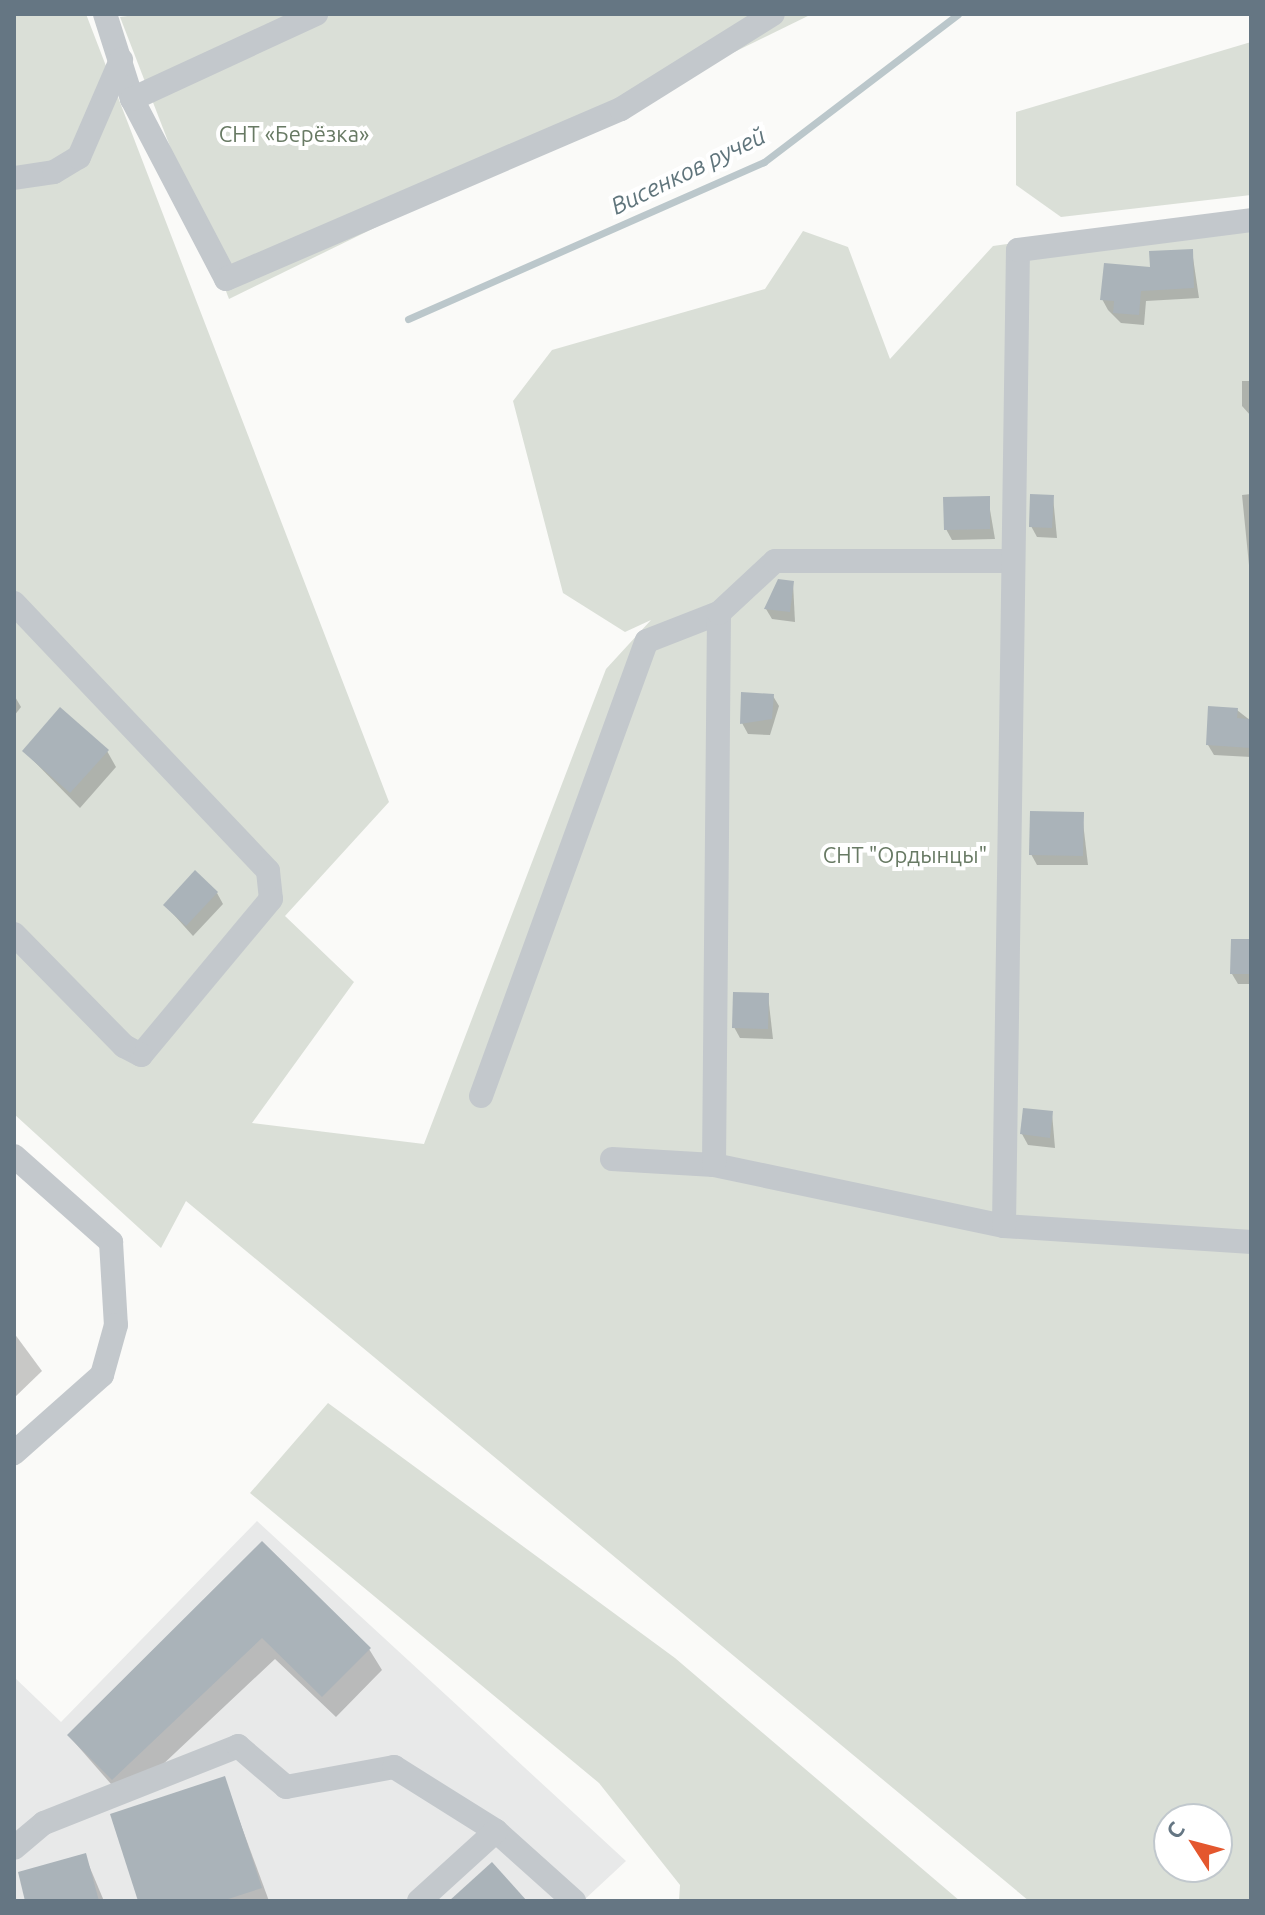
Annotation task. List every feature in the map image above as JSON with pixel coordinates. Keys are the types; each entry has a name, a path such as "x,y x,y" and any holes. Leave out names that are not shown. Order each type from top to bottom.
{"street":[{"path":"105,14 132,99 226,279 621,109 773,14"},
{"path":"132,99 316,14"},
{"path":"14,178 54,172 79,157 121,60"},
{"path":"1004,1226 1018,250 1251,220"},
{"path":"481,1096 647,641 719,613 775,561 1013,561"},
{"path":"14,603 268,871 271,899 141,1055 124,1046 14,934"},
{"path":"714,1165 719,613"},
{"path":"14,1156 111,1242 116,1325 102,1375 14,1453"},
{"path":"612,1159 714,1165 1004,1226 1251,1242"},
{"path":"14,1848 44,1823 238,1746 286,1787 394,1767 496,1831 574,1901"},
{"path":"419,1901 496,1831"}],"shaded area":[{"path":"257,1521 626,1861 583,1901 14,1901 14,1677 61,1722"}],"green space":[{"name":"СНТ \"Ордынцы\"","path":"14,14 86,14 389,802 285,916 354,982 252,1123 424,1144 606,669 651,620 625,632 563,593 513,401 552,350 765,289 803,231 848,247 890,359 993,246 1251,211 1251,1901 1029,1901 186,1201 161,1248 14,1114"},
{"name":"СНТ «Берёзка»","path":"142,14 812,14 229,299 120,17"},
{"path":"1251,42 1251,195 1061,217 1016,185 1016,112"},
{"path":"328,1403 675,1658 960,1901 679,1901 680,1885 599,1783 250,1493"}],"building":[{"path":"1193,249 1194,288 1141,291 1139,315 1113,313 1114,301 1100,300 1104,263 1150,267 1149,251"},
{"path":"1030,494 1054,495 1052,528 1029,527"},
{"path":"990,496 990,529 944,530 943,497"},
{"path":"778,579 794,581 790,612 764,609"},
{"path":"741,692 774,694 772,719 740,724"},
{"path":"1208,706 1238,708 1237,718 1251,719 1251,748 1206,745"},
{"path":"60,707 109,750 70,793 22,751"},
{"path":"1030,811 1084,812 1083,856 1029,855"},
{"path":"195,870 218,892 186,926 163,905"},
{"path":"1231,939 1251,939 1251,974 1230,974"},
{"path":"733,992 769,993 768,1029 732,1028"},
{"path":"1023,1108 1053,1111 1050,1138 1020,1134"},
{"path":"262,1541 371,1648 322,1697 262,1638 112,1780 67,1735"},
{"path":"225,1776 262,1888 222,1901 138,1901 110,1814"},
{"path":"86,1853 99,1901 25,1901 18,1872"},
{"path":"492,1862 527,1901 449,1901"}],"waterway":[{"name":"Висенков ручей","path":"408,319 764,162 958,14"}]}
